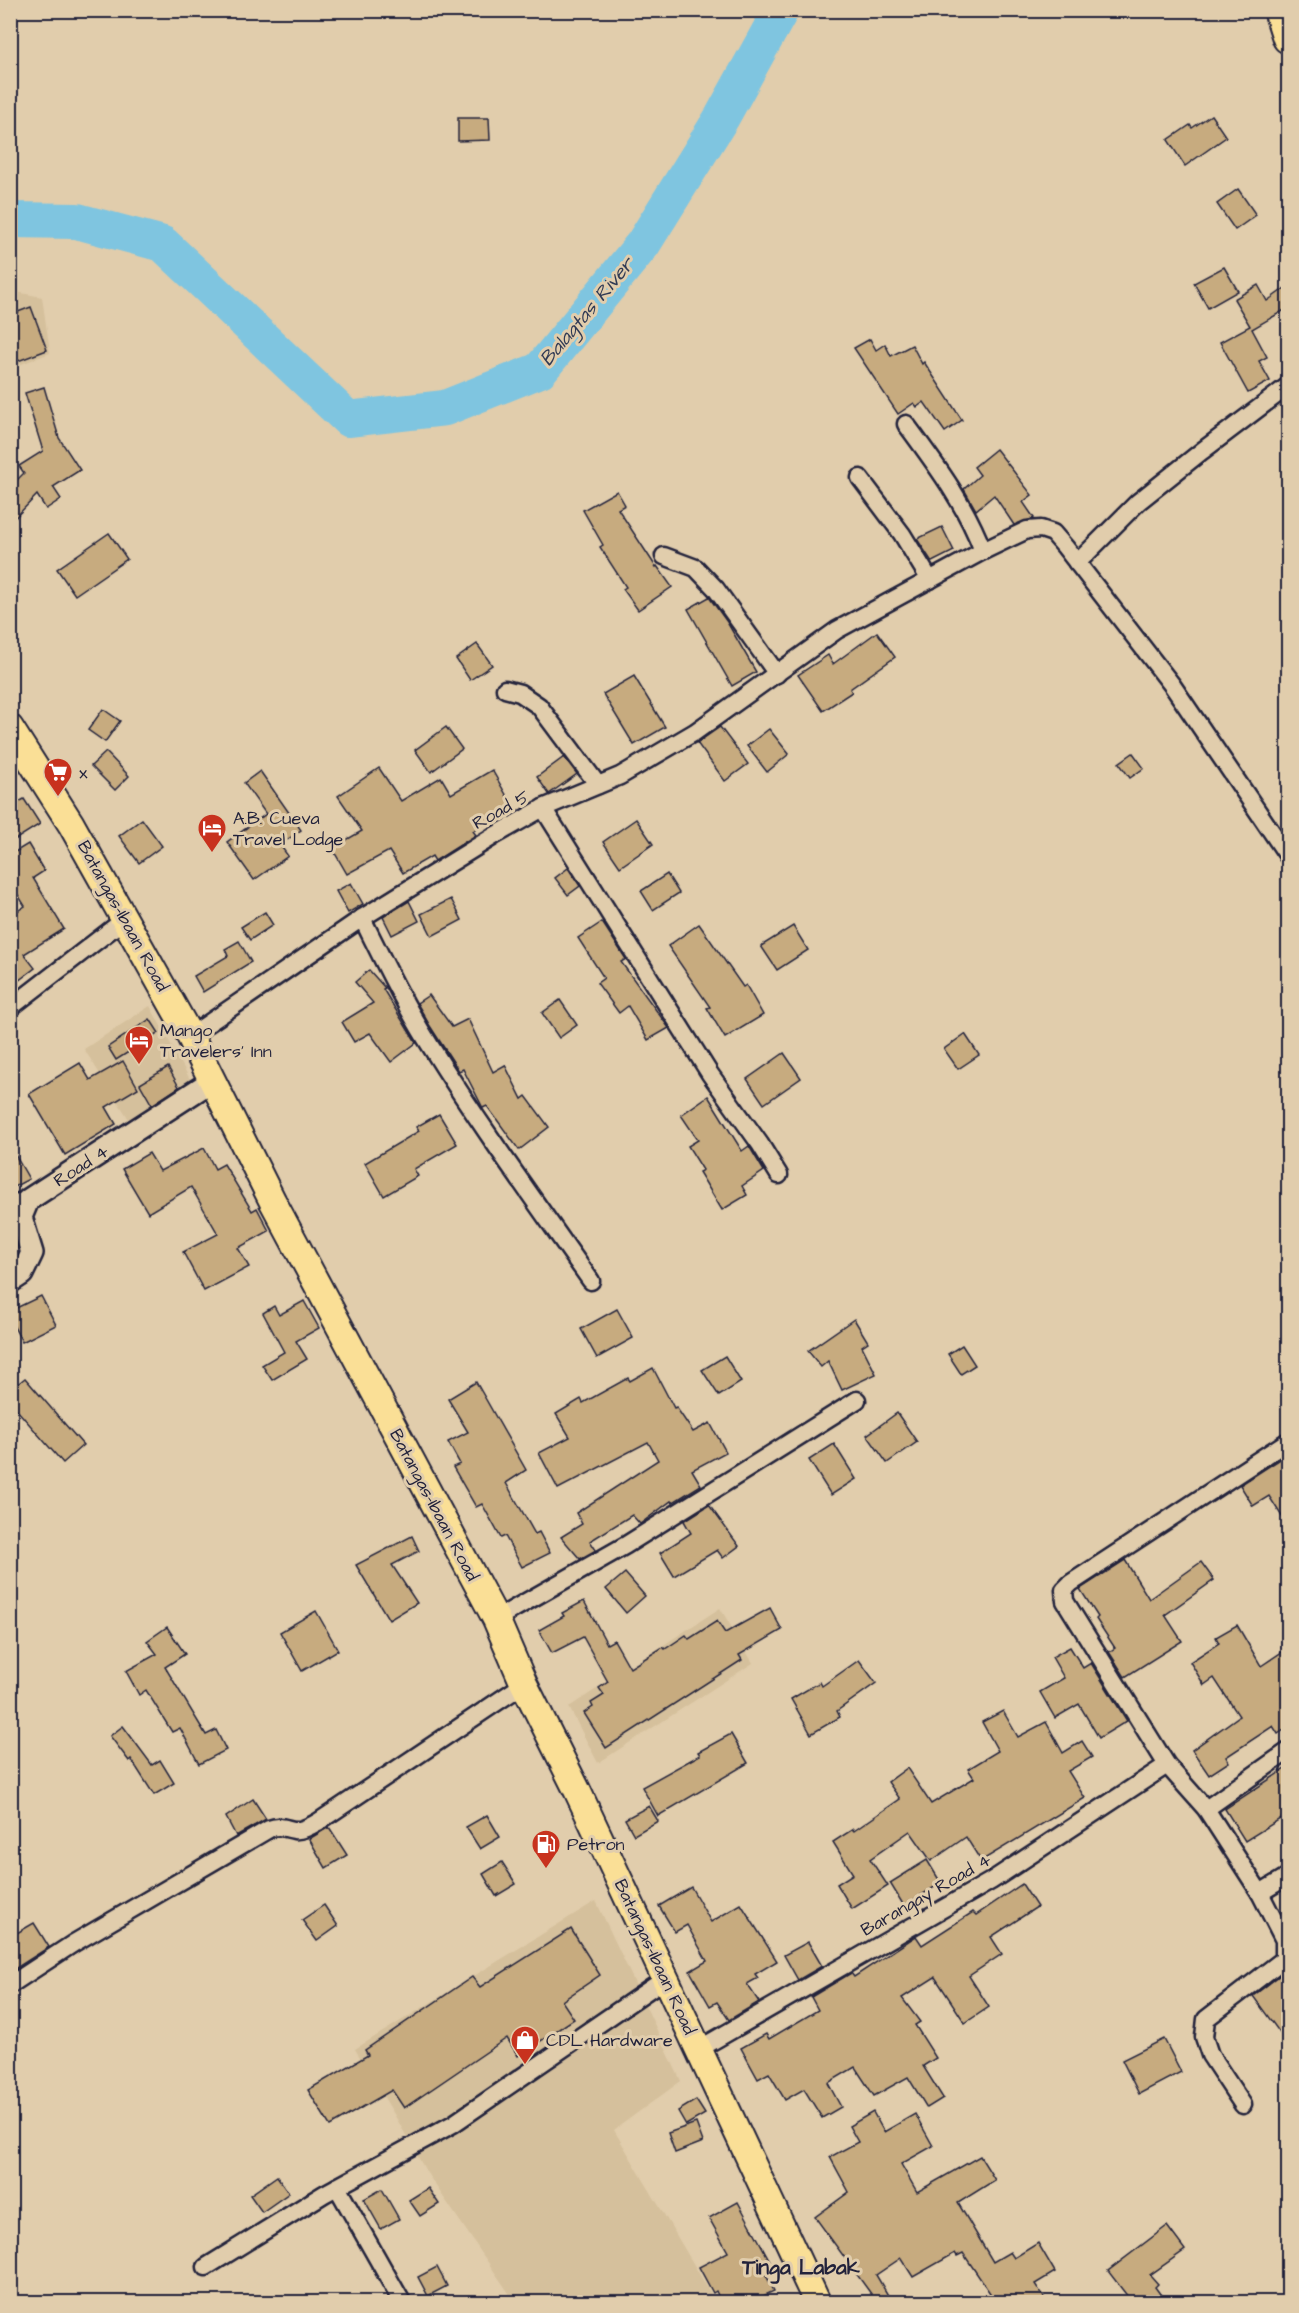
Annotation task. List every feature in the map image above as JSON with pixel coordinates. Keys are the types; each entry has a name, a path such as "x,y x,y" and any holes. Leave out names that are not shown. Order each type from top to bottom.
{"highway":[{"path":"1279,10 1288,38"}],"main road":[{"name":"Batangas-Ibaan Road","path":"10,728 71,824 189,1035 284,1223 496,1619 524,1684 577,1790 817,2302"}],"street":[{"path":"1077,563 1138,502 1288,386"},
{"path":"906,424 959,497 983,550"},
{"path":"860,478 902,534 930,580"},
{"name":"Road 5","path":"189,1035 362,918 494,836 543,808 620,776 695,732 837,630 983,550 1027,530 1041,529 1053,534 1077,563 1172,685 1288,856"},
{"path":"664,556 696,568 716,589 777,674"},
{"path":"505,689 520,693 539,706 598,785"},
{"path":"543,808 710,1074 779,1175"},
{"path":"362,918 431,1047 491,1138 591,1281"},
{"path":"10,1008 125,919"},
{"name":"Road 4","path":"10,1282 22,1274 32,1253 19,1202 213,1080"},
{"path":"496,1619 626,1545 857,1400"},
{"path":"1243,2105 1210,2055 1204,2037 1206,2019 1284,1959 1284,1940 1260,1893 1206,1809 1167,1765 1065,1601 1064,1590 1080,1576 1288,1441"},
{"path":"10,1985 74,1943 269,1829 277,1826 296,1830 306,1829 318,1822 524,1684"},
{"path":"1206,1809 1288,1751"},
{"name":"Barangay Road 4","path":"699,2049 991,1881 1167,1765"},
{"path":"1260,1893 1288,1876"},
{"path":"206,2267 337,2187 453,2124 666,1978"},
{"path":"337,2187 402,2302"}],"shaded area":[{"path":"11,291 42,297 50,353 11,368"},
{"name":"Mango Travelers' Inn","path":"150,1006 192,1083 132,1124 84,1049"},
{"path":"720,1608 753,1663 598,1763 569,1707"},
{"path":"596,1901 681,2081 614,2130 716,2302 515,2302 427,2173 355,2049"}],"building":[{"path":"1211,115 1226,137 1185,166 1168,140 1190,125 1192,128"},
{"path":"458,118 489,118 490,140 458,141"},
{"path":"1238,189 1256,215 1235,230 1217,204"},
{"path":"1224,267 1238,291 1208,308 1194,283"},
{"path":"1258,285 1267,301 1288,286 1288,308 1252,329 1267,357 1259,361 1270,381 1248,393 1220,342 1250,326 1234,299"},
{"path":"31,307 47,350 10,364 10,315"},
{"path":"870,339 876,350 885,344 891,356 912,345 922,364 924,362 962,420 945,432 924,402 917,407 914,403 898,414 854,348"},
{"path":"44,387 59,438 80,470 53,487 61,499 46,509 37,495 10,523 10,487 24,473 19,466 43,451 25,393"},
{"path":"996,449 1032,495 1023,502 1034,518 1014,525 994,495 976,510 964,489 980,475 974,467"},
{"path":"617,491 625,505 618,509 672,587 638,610 623,589 626,587 600,547 603,545 583,510"},
{"path":"942,527 954,551 932,562 917,539"},
{"path":"109,533 127,559 75,595 57,569"},
{"path":"709,597 727,622 756,672 732,686 688,609"},
{"path":"877,632 895,657 850,689 852,692 823,711 798,675 828,655 833,664"},
{"path":"477,644 492,665 470,680 456,659"},
{"path":"634,676 665,727 634,745 603,694"},
{"path":"103,709 120,721 105,742 88,730"},
{"path":"446,727 462,749 431,772 415,750"},
{"path":"720,727 748,764 725,781 697,743"},
{"path":"769,729 789,754 767,772 747,746"},
{"path":"106,752 129,776 115,790 91,766"},
{"path":"1133,753 1144,768 1130,778 1119,763"},
{"path":"564,757 577,774 549,794 537,777"},
{"path":"379,768 401,801 441,777 451,794 492,770 513,807 473,831 476,835 435,861 432,856 403,873 389,851 347,874 332,848 362,831 338,796"},
{"path":"260,771 301,830 280,845 288,856 254,880 227,842 266,814 244,783"},
{"path":"24,799 40,824 10,843 10,807"},
{"path":"142,819 162,846 139,863 119,836"},
{"path":"636,819 653,844 620,867 603,842"},
{"path":"28,844 44,871 33,878 64,929 24,954 35,968 10,987 10,916 25,906 10,882 10,855"},
{"path":"568,868 580,886 568,895 555,878"},
{"path":"667,874 679,893 653,910 641,891"},
{"path":"351,883 363,904 348,913 336,891"},
{"path":"451,899 462,920 432,936 421,914"},
{"path":"409,901 419,921 392,935 383,917"},
{"path":"265,912 273,925 250,940 241,927"},
{"path":"602,922 626,959 621,962 669,1028 648,1040 628,1006 619,1013 597,983 604,978 578,938"},
{"path":"699,924 743,987 746,985 763,1015 725,1038 707,1008 710,1007 668,946"},
{"path":"793,926 808,950 777,970 761,946"},
{"path":"239,941 251,962 203,992 194,976 228,956 225,949"},
{"path":"369,970 385,988 383,989 416,1043 391,1062 370,1033 354,1042 342,1022 373,1003 355,982"},
{"path":"429,995 452,1027 468,1019 493,1072 505,1065 522,1099 526,1096 549,1127 519,1150 487,1106 483,1108 463,1069 459,1071 430,1026 417,1003"},
{"path":"560,1000 577,1025 559,1038 542,1013"},
{"path":"150,1019 159,1033 116,1060 108,1047"},
{"path":"965,1034 979,1055 958,1069 944,1049"},
{"path":"784,1053 801,1078 764,1104 747,1079"},
{"path":"123,1061 138,1088 106,1107 116,1124 65,1155 29,1094 80,1063 90,1080"},
{"path":"168,1067 179,1087 152,1105 140,1084"},
{"path":"708,1096 742,1151 749,1146 764,1171 742,1186 747,1195 722,1210 699,1172 703,1170 688,1146 698,1140 681,1115"},
{"path":"439,1114 457,1144 414,1169 418,1176 384,1196 365,1163 419,1131 416,1127"},
{"path":"10,1146 29,1179 10,1189"},
{"path":"204,1148 215,1169 224,1164 252,1211 257,1208 269,1231 238,1248 249,1267 204,1291 183,1252 218,1234 191,1187 148,1213 122,1169 149,1153 160,1171"},
{"path":"41,1296 56,1325 22,1342 10,1319 10,1311"},
{"path":"304,1301 319,1328 296,1341 307,1359 272,1380 262,1365 284,1352 263,1313 274,1306 279,1315"},
{"path":"617,1309 633,1338 597,1358 581,1329"},
{"path":"854,1319 868,1342 862,1346 876,1374 842,1390 828,1361 821,1367 808,1351"},
{"path":"962,1345 975,1365 961,1374 948,1354"},
{"path":"725,1356 741,1382 719,1396 702,1370"},
{"path":"653,1368 674,1408 676,1407 693,1432 710,1423 726,1452 692,1470 701,1485 672,1503 671,1501 640,1524 632,1515 590,1541 596,1550 580,1559 561,1537 582,1524 576,1513 658,1460 648,1442 558,1489 539,1453 570,1437 556,1414 581,1399 583,1403 628,1378 630,1381"},
{"path":"25,1378 83,1445 63,1463 10,1402 10,1390"},
{"path":"476,1382 526,1470 506,1483 535,1534 539,1532 550,1553 522,1567 505,1536 501,1538 482,1504 476,1507 453,1467 460,1464 448,1442 468,1432 448,1399"},
{"path":"897,1413 917,1442 887,1463 867,1435"},
{"path":"834,1444 856,1479 831,1495 809,1460"},
{"path":"1282,1458 1288,1468 1288,1526 1269,1496 1253,1506 1240,1485"},
{"path":"709,1505 739,1546 723,1558 717,1550 674,1576 660,1553 691,1533 684,1521"},
{"path":"412,1536 419,1551 392,1565 417,1603 389,1620 356,1565"},
{"path":"1125,1560 1149,1599 1201,1562 1214,1580 1165,1615 1182,1641 1125,1677 1109,1652 1115,1648 1080,1589"},
{"path":"625,1573 645,1596 626,1613 606,1589"},
{"path":"584,1601 607,1644 614,1640 630,1668 663,1647 665,1649 686,1635 689,1639 717,1621 725,1633 770,1608 782,1630 739,1655 742,1660 606,1748 584,1713 593,1707 591,1703 604,1695 599,1688 608,1682 583,1637 552,1653 539,1630 564,1616 562,1613"},
{"path":"316,1611 338,1650 302,1671 280,1632"},
{"path":"1237,1625 1261,1666 1288,1648 1288,1727 1278,1734 1273,1726 1226,1757 1229,1762 1209,1775 1192,1750 1239,1716 1214,1678 1204,1685 1190,1662 1219,1643 1216,1637"},
{"path":"167,1627 185,1654 165,1667 206,1735 216,1730 226,1750 199,1764 180,1728 172,1732 146,1690 139,1695 126,1671 157,1654 147,1641"},
{"path":"1070,1647 1083,1668 1091,1663 1127,1721 1099,1738 1079,1704 1055,1718 1040,1692 1064,1678 1052,1657"},
{"path":"859,1660 876,1683 837,1711 840,1717 811,1734 791,1699 820,1682 822,1686"},
{"path":"1003,1711 1018,1737 1046,1722 1063,1753 1082,1741 1092,1757 1068,1771 1085,1798 981,1861 966,1837 931,1861 910,1831 870,1859 888,1886 852,1909 837,1884 853,1874 833,1842 853,1829 854,1831 900,1799 888,1782 907,1768 931,1804 974,1778 968,1769 998,1751 982,1722"},
{"path":"123,1726 152,1765 160,1760 174,1783 154,1795 131,1759 129,1761 110,1736"},
{"path":"731,1734 748,1763 658,1816 642,1787 700,1755 698,1752"},
{"path":"1288,1767 1288,1814 1245,1841 1225,1809"},
{"path":"253,1799 266,1819 236,1836 226,1817"},
{"path":"649,1806 658,1821 634,1835 625,1819"},
{"path":"487,1815 500,1837 480,1849 466,1827"},
{"path":"329,1827 347,1855 326,1868 309,1839"},
{"path":"927,1860 941,1883 904,1906 890,1883"},
{"path":"502,1862 516,1884 496,1896 483,1874"},
{"path":"1022,1884 1037,1907 991,1937 1002,1954 969,1976 989,2007 965,2023 935,1977 902,1998 920,2022 915,2025 936,2058 923,2066 943,2098 927,2108 908,2077 874,2096 855,2067 828,2083 841,2107 822,2118 804,2089 785,2100 769,2073 758,2079 741,2048 766,2034 769,2039 818,2010 811,1997 851,1973 854,1977 916,1936 922,1945 973,1912 976,1915"},
{"path":"691,1887 711,1922 741,1904 777,1961 755,1974 758,1978 747,1984 759,2002 729,2020 717,2002 710,2006 690,1971 707,1961 687,1925 675,1932 659,1906"},
{"path":"324,1905 338,1926 317,1941 302,1920"},
{"path":"34,1923 49,1947 10,1972 10,1937"},
{"path":"571,1929 600,1975 562,2001 574,2019 518,2056 507,2038 404,2108 392,2090 330,2126 308,2090 368,2055 365,2050 472,1977 480,1987"},
{"path":"808,1942 822,1966 798,1980 784,1955"},
{"path":"1288,1969 1288,2044 1253,1996"},
{"path":"1164,2039 1181,2072 1139,2094 1122,2060"},
{"path":"696,2100 705,2114 686,2125 678,2111"},
{"path":"873,2112 884,2132 915,2114 933,2146 901,2164 917,2192 980,2156 995,2180 958,2203 993,2262 1010,2252 1014,2258 1038,2243 1055,2272 1035,2284 1047,2302 996,2302 963,2253 957,2256 955,2253 913,2277 901,2258 876,2275 892,2302 877,2302 815,2217 849,2192 830,2157 858,2142 849,2126"},
{"path":"696,2123 703,2142 675,2153 668,2133"},
{"path":"277,2176 289,2193 262,2212 250,2195"},
{"path":"428,2188 439,2204 420,2216 409,2200"},
{"path":"382,2189 399,2219 381,2229 364,2199"},
{"path":"738,2202 771,2263 762,2267 774,2291 750,2302 721,2302 716,2291 713,2293 699,2267 728,2252 709,2218"},
{"path":"1167,2226 1185,2250 1150,2275 1158,2284 1155,2287 1166,2302 1132,2302 1108,2271"},
{"path":"437,2267 447,2286 428,2296 418,2277"}],"waterway":[{"name":"Balagtas River","path":"10,220 77,221 163,244 348,419 445,408 540,370 643,244 722,117 781,10"}],"place":[{"name":"x","path":"58,798"},
{"name":"A.B. Cueva Travel Lodge","path":"212,854"},
{"name":"Mango Travelers' Inn","path":"139,1066"},
{"name":"Petron","path":"546,1870"},
{"name":"CDL Hardware","path":"525,2066"}],"district":[{"name":"Tinga Labak","path":"801,2267"}]}
